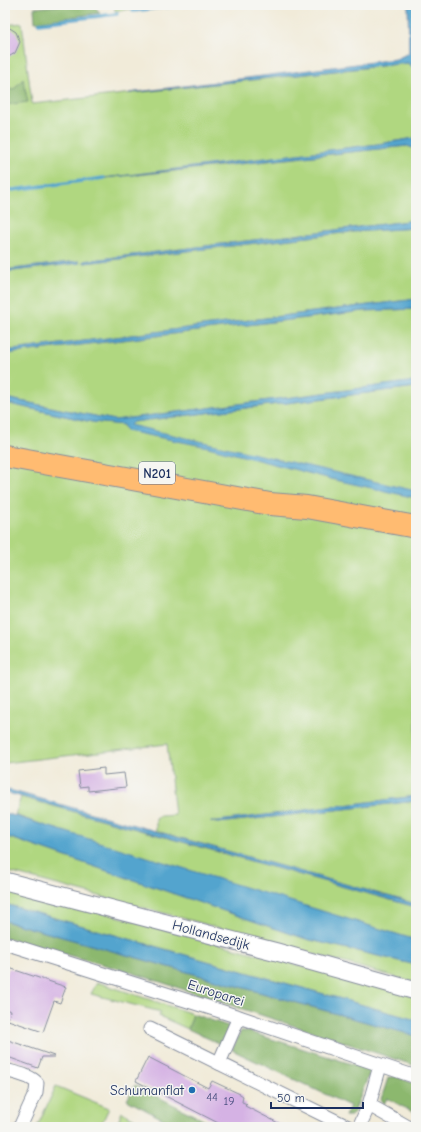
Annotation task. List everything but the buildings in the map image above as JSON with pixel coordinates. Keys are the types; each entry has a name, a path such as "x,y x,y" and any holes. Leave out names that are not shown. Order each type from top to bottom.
{"highway":[{"name":"N201","path":"5,444 269,494 307,507"},
{"name":"N201","path":"5,456 270,504 307,507 416,527"}],"street":[{"name":"Hollandsedijk","path":"5,881 277,952 416,991"},
{"name":"Europarei","path":"5,943 239,1017 416,1077"},
{"path":"219,1063 239,1017"},
{"path":"150,1029 348,1127"},
{"path":"359,1127 369,1105 380,1066"},
{"path":"5,1070 27,1076 37,1083 36,1092 20,1127"},
{"path":"369,1105 408,1127"}],"green space":[{"path":"63,5 94,5 100,13 35,22 34,8"},
{"path":"114,5 169,5 115,11"},
{"path":"22,23 32,104 408,63 416,72 415,138 137,175 407,146 416,149 416,220 84,261 85,263 351,232 416,228 416,299 5,351 5,272 79,263 79,261 5,270 5,25"},
{"path":"23,79 28,102 5,105 5,90 14,89"},
{"path":"416,309 416,381 115,420 5,398 5,354 364,311"},
{"path":"416,387 416,796 212,822 218,823 416,801 416,904 156,831 156,819 160,816 175,815 167,744 5,763 5,403 92,422 129,425 132,422"},
{"path":"21,797 416,907 416,940 62,832 15,815"},
{"path":"5,836 306,939 416,965 416,983 250,936 5,871"},
{"path":"5,886 416,997 416,1020 5,904"},
{"path":"5,921 416,1036 416,1066 127,971 5,938"},
{"path":"97,982 193,1014 188,1029 159,1016 161,1012 91,994"},
{"path":"193,1014 231,1027 222,1045 188,1029"},
{"path":"241,1031 246,1031 371,1070 354,1112 351,1116 345,1116 350,1106 232,1050"},
{"path":"394,1076 416,1084 416,1114 387,1098 384,1104 381,1099 388,1078"},
{"path":"135,1085 215,1126 178,1127 127,1100"},
{"path":"56,1086 109,1108 100,1127 37,1127"},
{"path":"122,1112 150,1127 116,1127"}],"water":[{"path":"408,5 416,5 416,72 408,63 129,93 396,59 409,53"},
{"path":"416,133 416,149 407,146 104,178 378,144 415,138"},
{"path":"416,220 416,228 351,232 84,263 84,261"},
{"path":"79,261 80,263 5,272 5,270"},
{"path":"416,299 416,309 364,311 5,354 5,351"},
{"path":"416,381 416,387 133,422 130,425 416,491 416,498 331,479 208,447 126,431 123,425 92,422 5,403 5,398 115,420"},
{"path":"9,790 416,904 416,907 8,793"},
{"path":"416,796 416,801 218,823 210,822"},
{"path":"5,813 416,940 416,965 306,939 5,836"},
{"path":"5,904 416,1020 416,1036 5,921"}],"waterway":[{"path":"133,11 181,5"},
{"path":"39,23 117,14"},
{"path":"5,191 104,178"}],"place":[{"name":"Schumanflat","path":"192,1090"}]}
